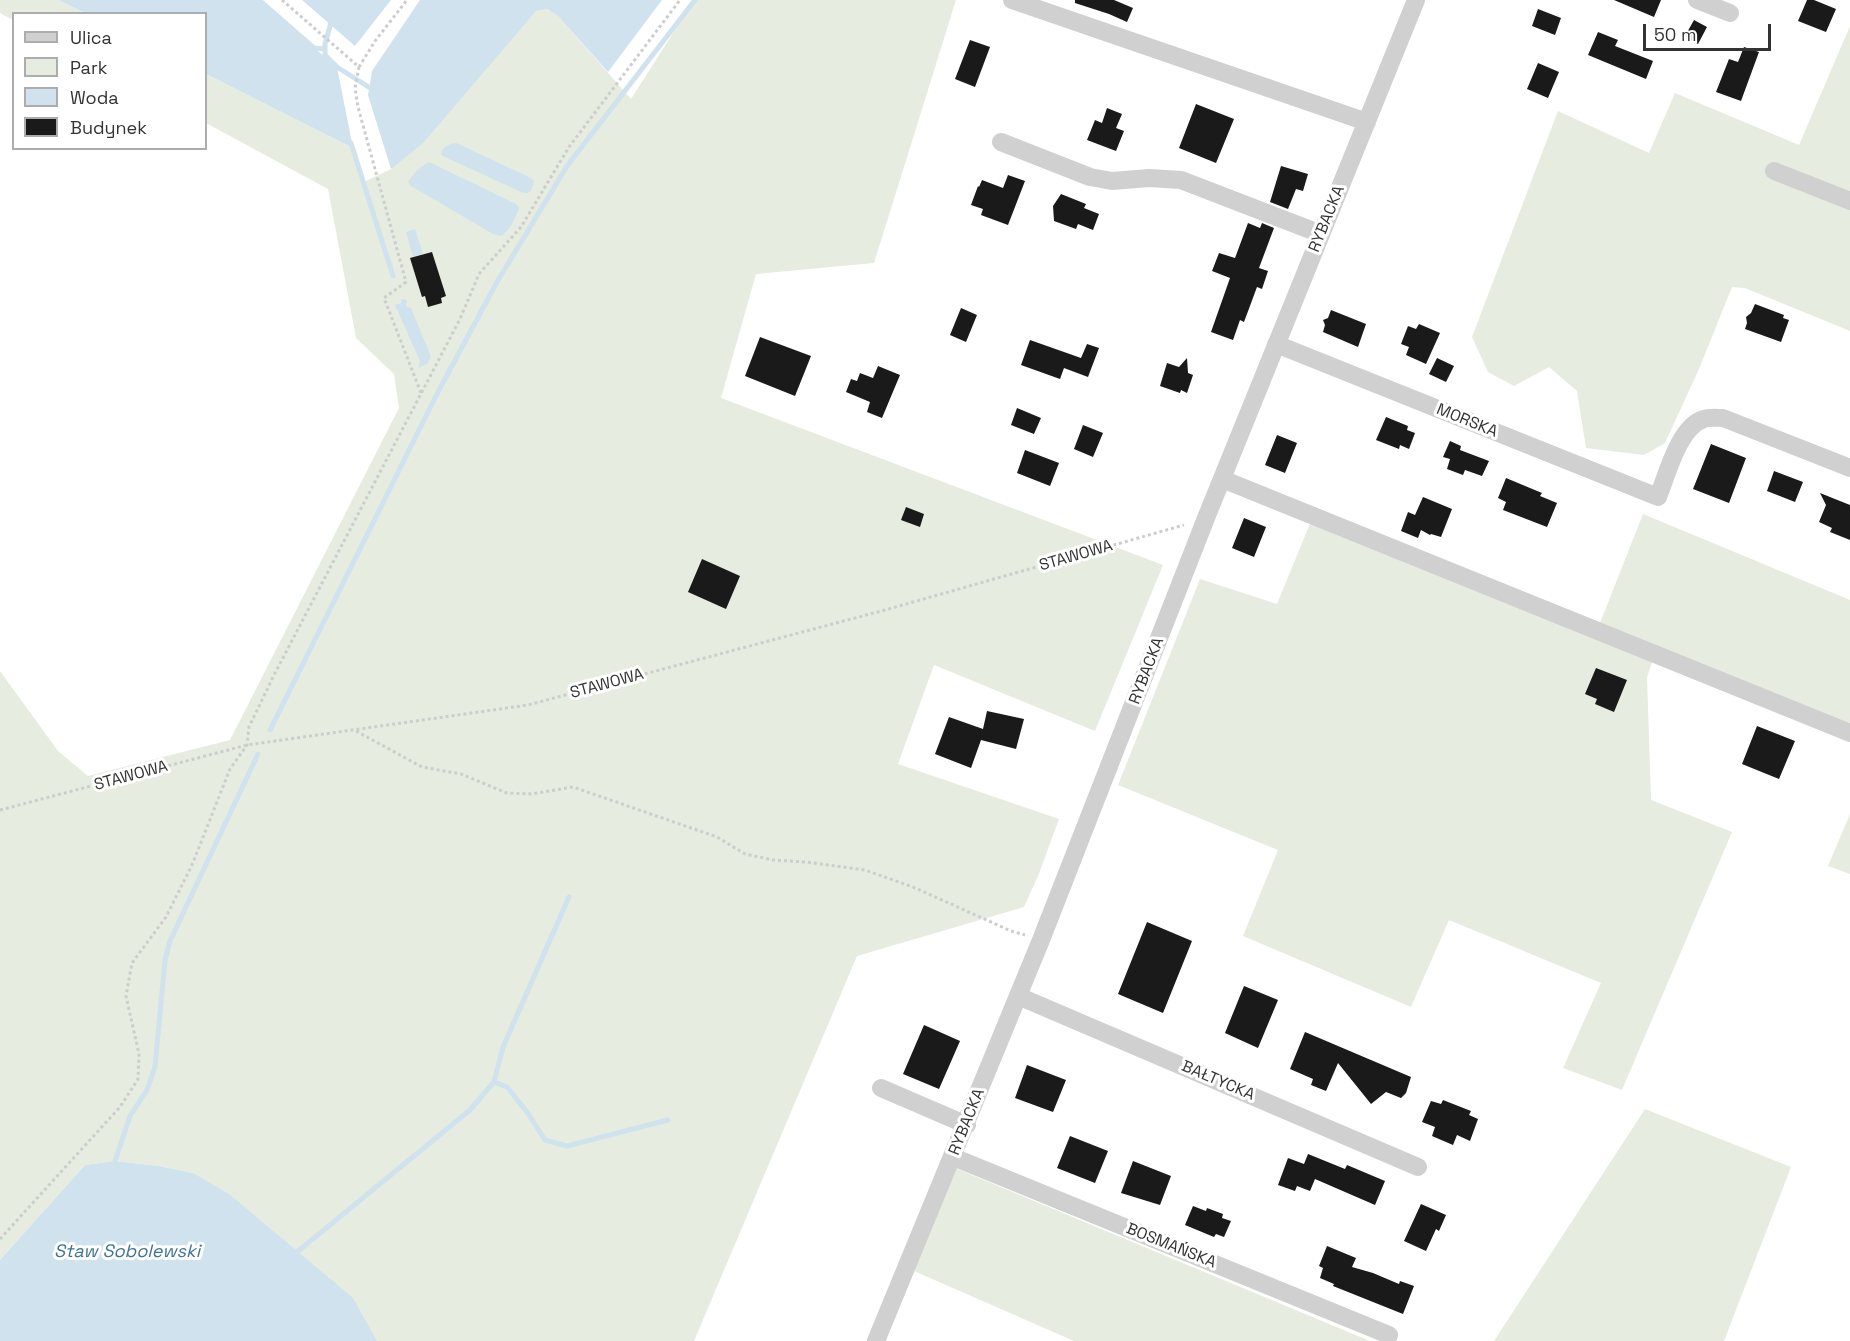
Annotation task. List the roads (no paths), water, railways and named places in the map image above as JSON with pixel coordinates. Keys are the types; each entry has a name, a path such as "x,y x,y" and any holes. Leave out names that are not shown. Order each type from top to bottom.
{"street":[{"path":"1012,0 1367,122"},
{"name":"RYBACKA","path":"876,1341 1041,940 1206,518 1416,0"},
{"path":"1697,0 1731,13"},
{"path":"1001,142 1090,177 1112,181 1149,178 1181,180 1321,234"},
{"path":"1773,171 1850,201"},
{"name":"MORSKA","path":"1276,344 1659,497 1682,440 1688,430 1703,419 1723,418 1850,468"},
{"path":"1222,479 1850,733"},
{"name":"BAŁTYCKA","path":"1018,996 1418,1167"},
{"path":"881,1088 966,1125"},
{"name":"BOSMAŃSKA","path":"953,1158 1389,1335"}],"water":[{"path":"58,0 257,0 337,67 353,148 207,75 207,12 83,12"},
{"path":"302,0 391,0 355,46"},
{"path":"420,0 662,0 608,72 558,16 547,9 536,11 423,143 391,169 368,95 372,71"},
{"path":"456,143 529,177 534,181 531,191 521,192 441,155 446,146"},
{"path":"429,162 516,204 519,208 507,231 501,236 493,234 411,186 408,182 410,179"},
{"path":"415,229 423,254 413,257 406,232"},
{"path":"404,299 407,301 406,306 411,308 431,357 427,364 418,368 420,361 395,305"},
{"name":"Staw Sobolewski","path":"115,1161 193,1173 229,1194 353,1298 377,1341 0,1341 0,1260 85,1165"}],"waterway":[{"path":"259,0 314,48 325,49"},
{"path":"270,730 438,392 497,282 567,166 695,0"},
{"path":"332,19 325,44 325,55 337,67 375,91"},
{"path":"351,143 393,276"},
{"path":"115,1161 130,1116 147,1090 155,1067 165,960 170,941 258,754"},
{"path":"297,1252 470,1110 494,1082 503,1047 569,897"},
{"path":"494,1082 507,1087 545,1140 567,1146 668,1120"}]}
